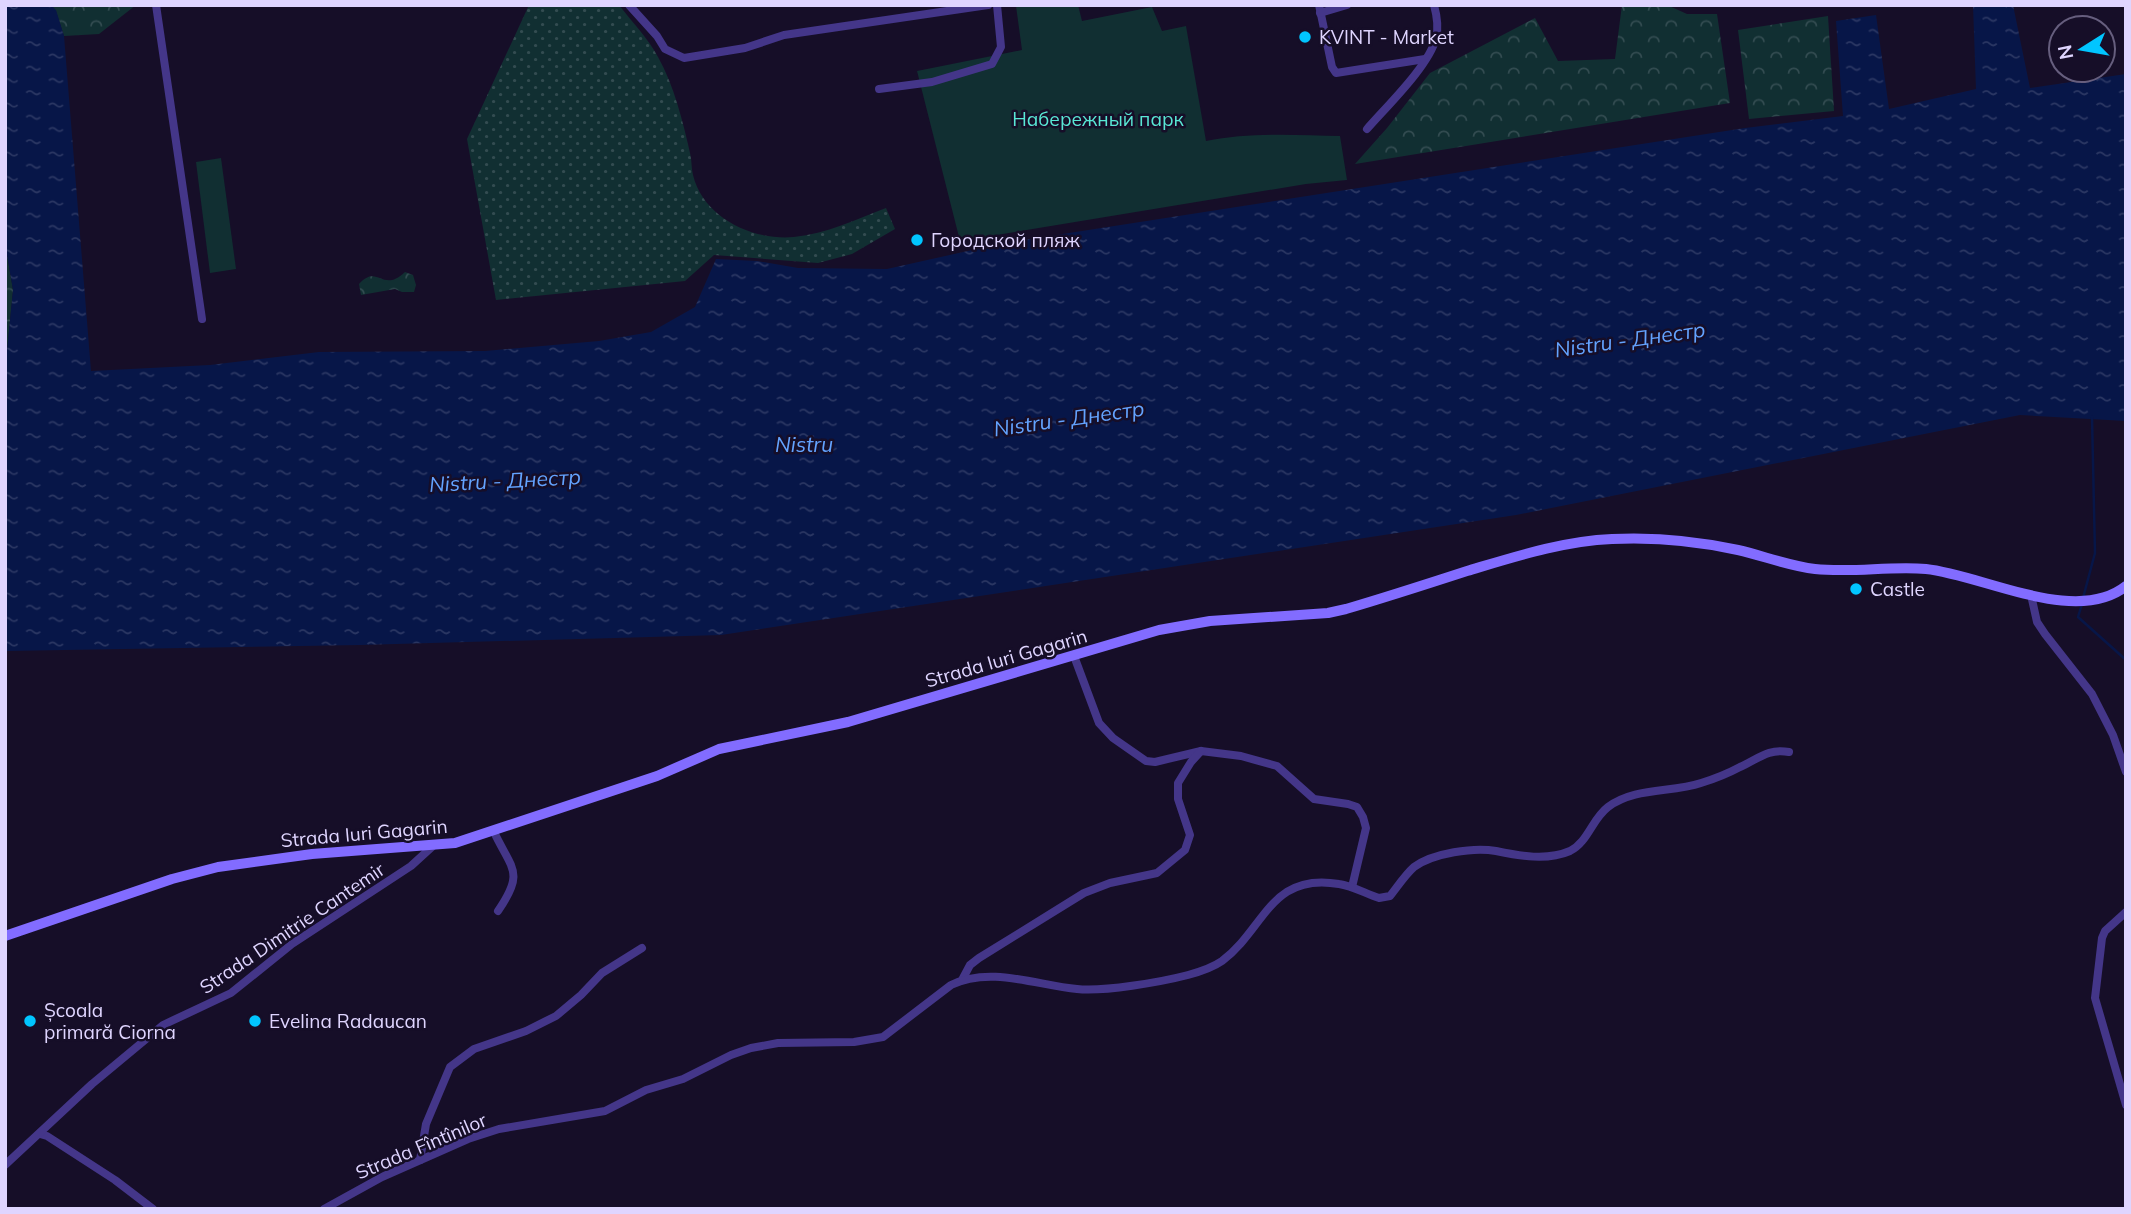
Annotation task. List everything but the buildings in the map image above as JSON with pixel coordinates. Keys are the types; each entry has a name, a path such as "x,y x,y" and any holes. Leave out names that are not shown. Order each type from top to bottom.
{"main road":[{"name":"Strada Iuri Gagarin","path":"5,936 172,879 218,867 312,854 455,843 657,776 719,749 848,722 1145,634 1194,623 1328,613 1515,556 1561,546 1611,539 1674,540 1710,544 1794,566 1821,570 1928,569 1963,575 2031,595 2068,600 2089,600 2115,594 2126,586"}],"street":[{"path":"156,5 201,319"},
{"path":"629,5 665,49 684,58 745,48 783,35 988,5"},
{"path":"879,89 932,82 992,64 1001,47 997,5"},
{"path":"1347,5 1320,9 1332,67 1336,73 1425,59"},
{"path":"1367,129 1398,94 1435,43 1437,34 1434,5"},
{"path":"2031,595 2037,622 2092,694 2113,735 2126,772"},
{"path":"1074,656 1093,713 1106,732 1139,757 1151,762 1201,751 1241,756 1277,766 1314,799 1357,807 1366,828 1352,887"},
{"name":"Strada Fîntînilor","path":"324,1209 468,1139 499,1129 605,1111 646,1090 683,1079 731,1055 765,1045 871,1041 883,1037 951,985 962,980 970,965 979,958 1062,906 1098,887 1157,873 1185,850 1190,835 1178,799 1178,783 1201,751"},
{"path":"962,980 1013,978 1089,990 1188,975 1224,960 1243,941 1273,902 1289,891 1320,883 1352,887 1385,898 1423,861 1481,849 1541,857 1569,851 1582,842 1598,817 1610,806 1643,793 1697,785 1728,773 1768,752 1789,752"},
{"path":"494,832 515,877 512,891 498,911"},
{"name":"Strada Dimitrie Cantemir","path":"5,1165 92,1084 163,1025 231,993 292,944 411,866 434,845"},
{"path":"2126,912 2105,931 2102,938 2095,988 2095,998 2126,1105"},
{"path":"420,1160 426,1124 450,1067 474,1049 526,1031 556,1016 603,973 642,948"},
{"path":"40,1134 115,1181 153,1209"}],"green space":[{"path":"51,5 136,5 99,34 64,36 56,11"},
{"path":"529,5 619,5 650,43 669,79 681,116 698,190 718,214 732,223 762,235 794,237 830,229 886,208 895,229 852,254 818,263 714,255 685,281 496,300 467,139"},
{"name":"Набережный парк","path":"1078,5 1082,21 1152,7 1162,31 1186,26 1206,141 1256,135 1340,136 1347,180 1306,184 960,241 917,71 1022,50 1016,6"},
{"path":"1622,5 1667,5 1687,14 1717,14 1730,103 1355,164 1430,73 1535,18 1558,61 1615,59"},
{"path":"1828,16 1834,111 1749,119 1738,30"},
{"path":"221,158 236,269 210,273 196,162"},
{"path":"5,243 13,290 5,371"},
{"path":"405,272 413,275 416,285 414,292 395,289 361,295 359,284 365,278 371,276 391,280"}],"water":[{"name":"Nistru","path":"5,5 51,5 56,10 64,36 91,371 210,365 319,352 485,351 599,341 651,332 695,307 716,259 757,261 798,268 887,269 999,244 1745,128 1843,116 1836,21 1876,15 1889,109 1976,89 1973,5 2013,5 2030,88 2057,84 2117,84 2117,75 2126,74 2126,421 2020,415 1516,515 721,635 5,651 5,371 13,290 5,243"}],"waterway":[{"path":"2083,598 2095,553 2092,417"},
{"path":"2082,604 2078,617 2126,660"}],"place":[{"name":"KVINT - Market","path":"1305,37"},
{"name":"Городской пляж","path":"917,240"},
{"name":"Castle","path":"1856,589"},
{"name":"Școala primară Ciorna","path":"30,1021"},
{"name":"Evelina Radaucan","path":"255,1021"}],"water label":[{"name":"Nistru - Днестр","path":"1630,340"},
{"name":"Nistru - Днестр","path":"1069,419"},
{"name":"Nistru - Днестр","path":"505,481"}]}
